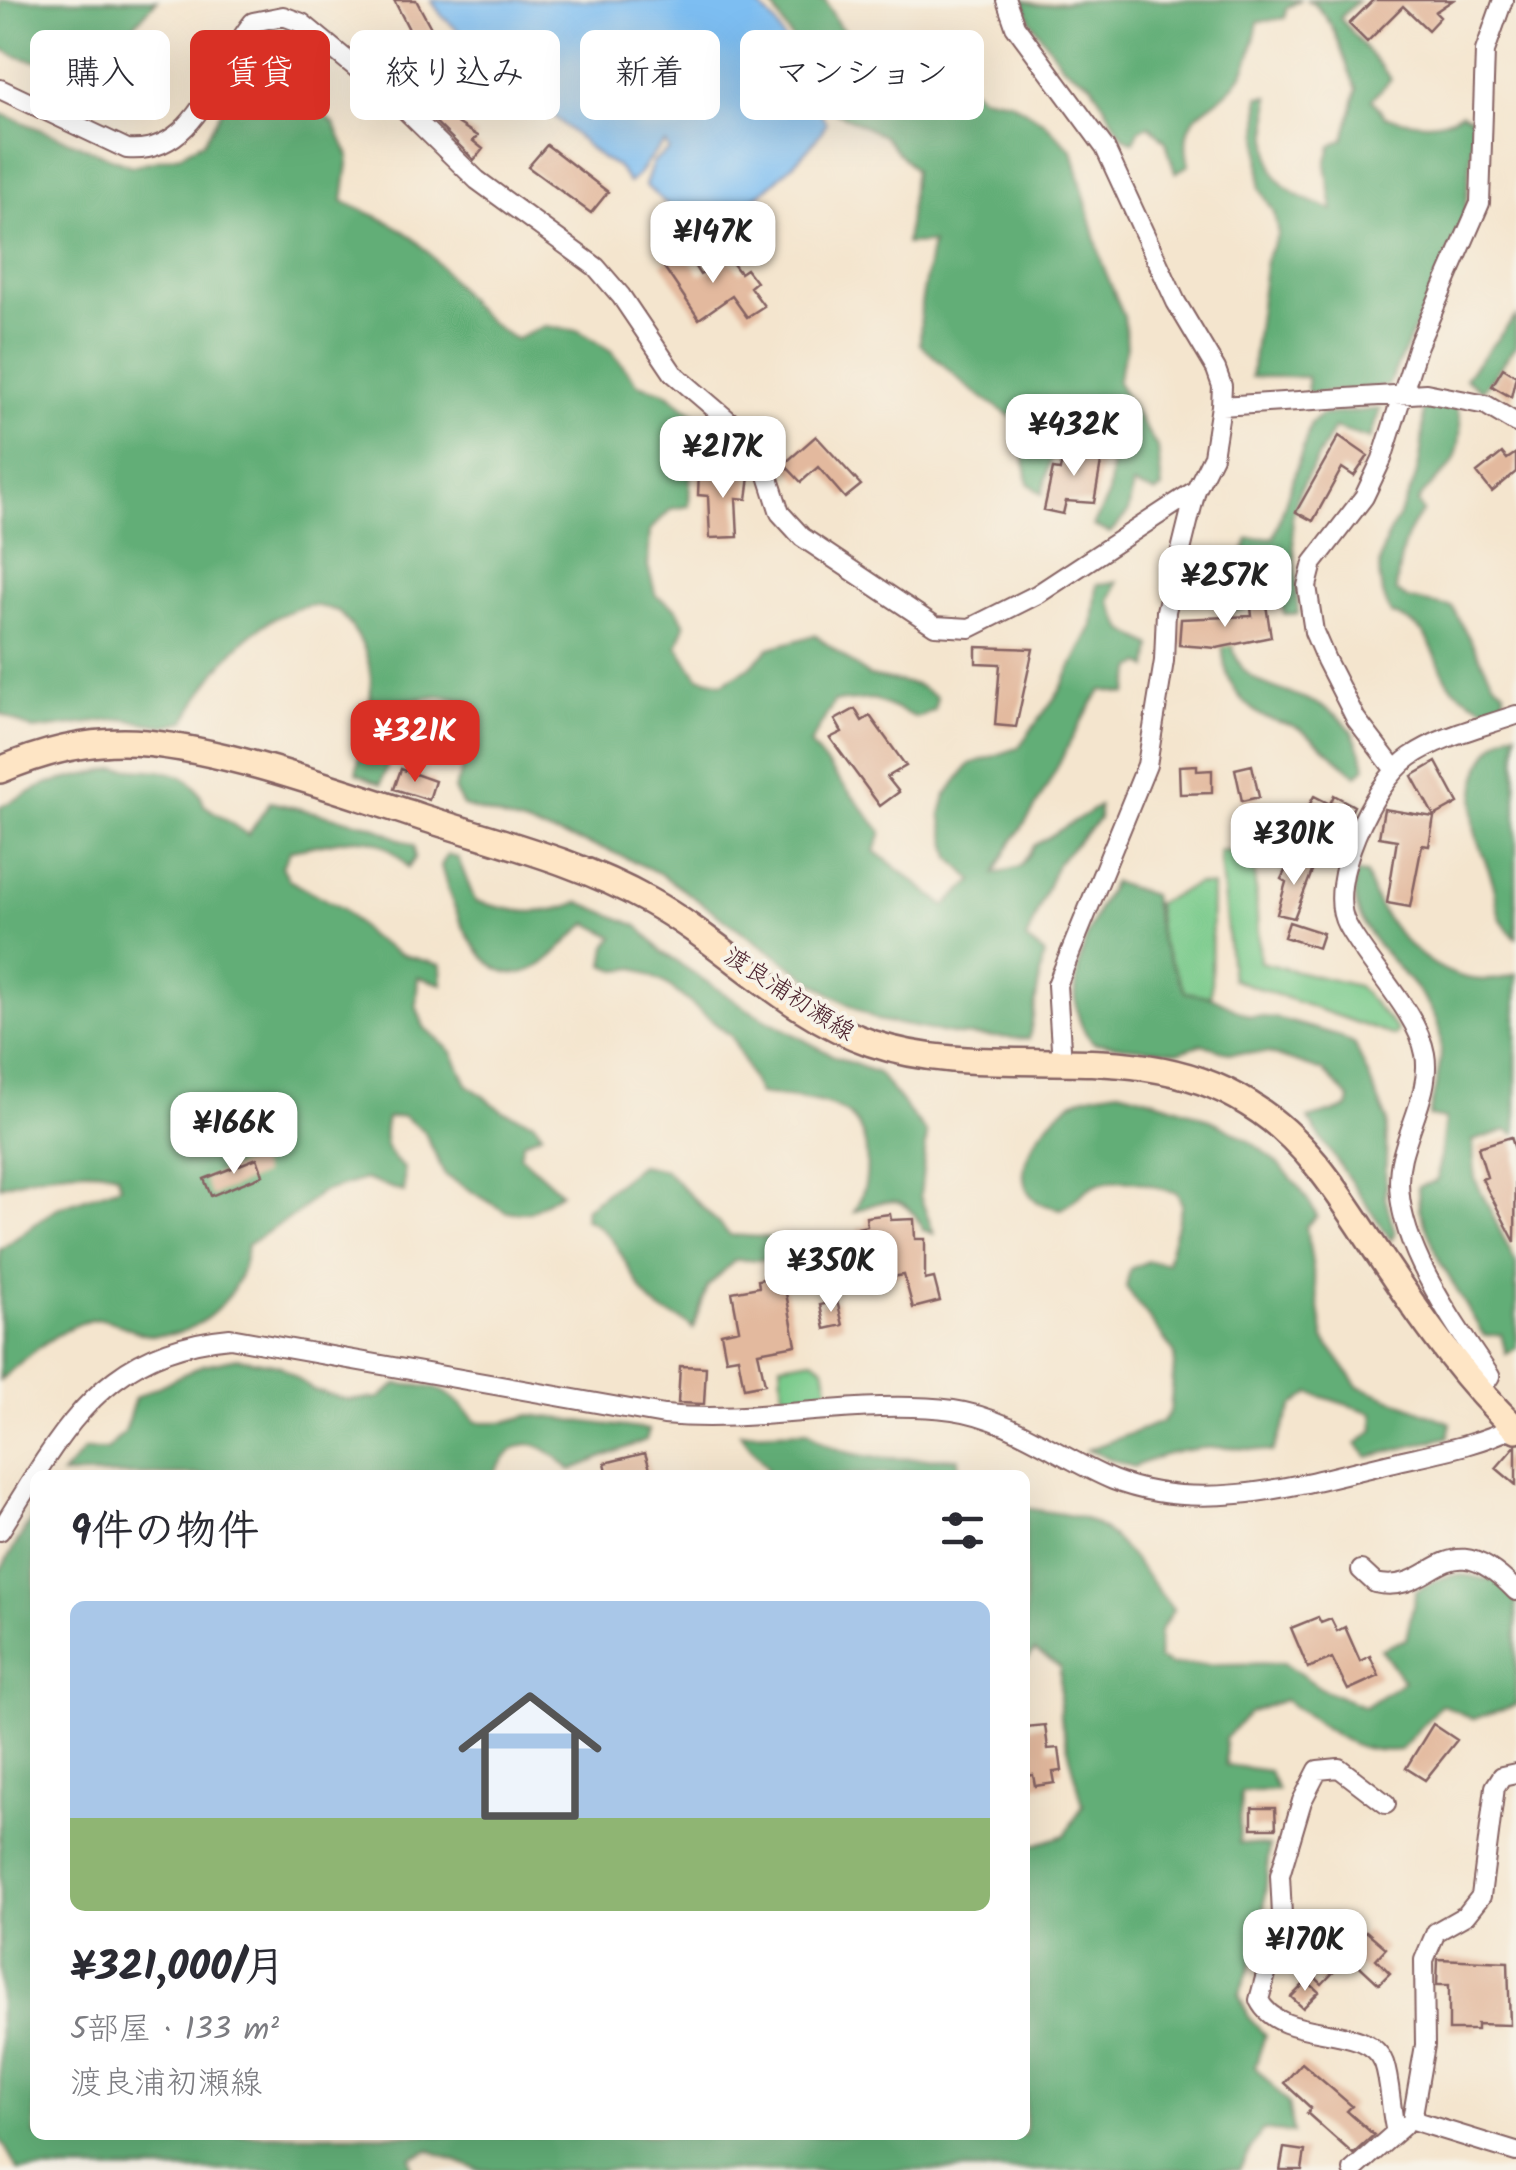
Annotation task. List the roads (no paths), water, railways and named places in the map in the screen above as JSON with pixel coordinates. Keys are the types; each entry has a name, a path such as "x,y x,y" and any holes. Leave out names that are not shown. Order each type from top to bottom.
{"main road":[{"name":"渡良浦初瀬線","path":"0,770 64,748 146,743 328,788 598,874 698,930 742,966 840,1031 872,1044 924,1057 975,1063 1109,1062 1191,1078 1248,1102 1276,1122 1313,1160 1479,1393 1513,1419"}],"street":[{"path":"1006,0 1015,26 1104,148 1176,302 1222,386 1213,456 1196,490 1166,610 1164,661 1146,765 1057,985 1062,1063"},
{"path":"1395,770 1356,719 1320,646 1308,607 1307,586 1313,563 1364,498 1382,459 1400,396 1480,203 1484,52 1503,0"},
{"path":"0,89 127,150 147,151 180,137 253,22 283,16 302,23 394,100 477,180 596,267 622,296 674,373 749,438 762,460 780,513 802,536 936,626 970,628 1038,594 1196,490"},
{"path":"1221,406 1452,395 1486,405 1516,424"},
{"path":"1479,1393 1490,1376 1455,1323 1404,1225 1400,1206 1401,1158 1426,1071 1421,1037 1346,923 1338,898 1340,876 1378,795 1395,770 1429,747 1516,715"},
{"path":"38,1470 69,1424 130,1368 174,1346 230,1338 664,1415 710,1419 956,1411 1014,1430 1114,1480 1174,1495 1236,1495 1454,1448 1513,1419"},
{"path":"0,1531 30,1483"},
{"path":"1361,1570 1374,1583 1384,1585 1450,1559 1468,1558 1497,1572 1516,1591"},
{"path":"1386,1804 1339,1768 1318,1770 1302,1801 1280,1875 1282,1915 1259,2000 1264,2010 1307,2031 1364,2040 1375,2049 1384,2064 1396,2132"},
{"path":"1353,2170 1412,2120 1426,2046 1424,1960 1428,1942 1436,1932 1466,1915 1481,1896 1494,1786 1502,1776 1516,1773"},
{"path":"1412,2120 1516,2152"}],"water":[{"path":"431,0 754,0 779,30 740,30 740,120 826,123 799,158 744,205 721,213 678,214 645,185 653,162 669,150 665,143 629,183 617,166 602,159 558,120 560,30 458,30"}]}
